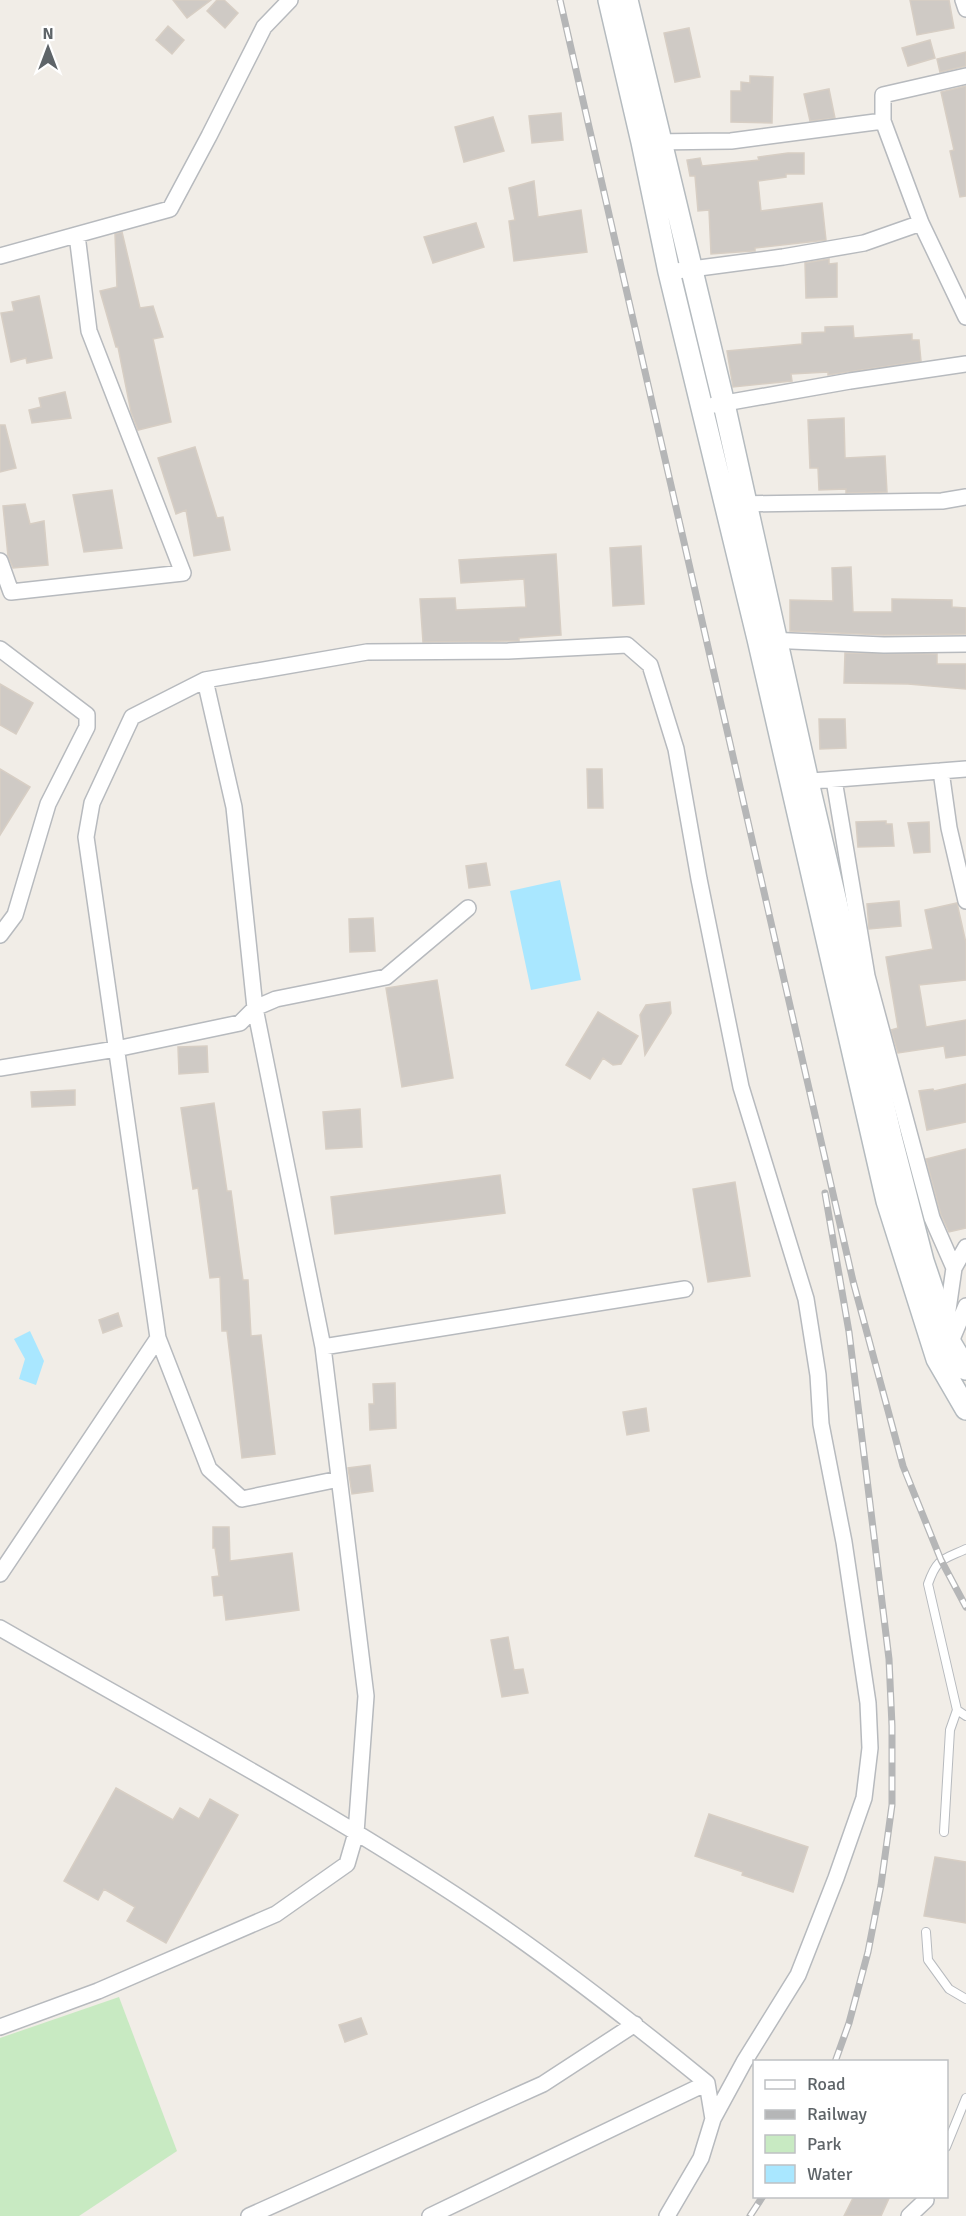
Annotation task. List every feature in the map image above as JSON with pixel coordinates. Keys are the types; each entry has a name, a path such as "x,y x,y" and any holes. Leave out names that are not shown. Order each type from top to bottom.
{"main road":[{"path":"609,0 691,269 724,404 735,504"},
{"path":"627,0 651,142 669,272 703,407 735,504 767,639 887,1201 945,1342 966,1369"},
{"path":"799,782 923,1261 966,1409"}],"street":[{"path":"0,256 170,209 264,27 290,0"},
{"path":"963,0 966,9"},
{"path":"966,76 883,95 883,121 921,223 966,317"},
{"path":"651,142 731,141 883,121"},
{"path":"669,272 783,257 864,243 921,223"},
{"path":"0,561 11,592 183,573 89,331 77,235"},
{"path":"703,407 966,364"},
{"path":"735,504 942,501 966,497"},
{"path":"767,639 884,645 966,644"},
{"path":"339,1479 242,1499 209,1469 158,1338 86,837 92,803 132,717 205,680 367,652 507,651 627,645 650,665 676,749 699,879 741,1087 806,1299 818,1375 821,1424 844,1542 857,1625 868,1703 870,1748 864,1798 798,1975 744,2062 714,2119 701,2158 667,2216"},
{"path":"0,649 87,715 87,727 48,804 15,915 0,935"},
{"path":"0,2027 98,1990 276,1914 347,1864 356,1833 366,1696 323,1347 255,1008 234,807 205,680"},
{"path":"799,782 966,769"},
{"path":"941,771 949,828 966,901"},
{"path":"834,780 867,976 932,1218 954,1268"},
{"path":"0,1068 116,1050 240,1023 255,1008 276,999 386,977 468,908"},
{"path":"945,1342 954,1268 966,1247"},
{"path":"323,1347 685,1289"},
{"path":"945,1342 966,1306"},
{"path":"0,1575 158,1338"},
{"path":"0,1628 356,1833 473,1907 635,2024 707,2083 714,2119"},
{"path":"249,2216 543,2084 635,2024"},
{"path":"430,2216 707,2083"},
{"path":"909,2216 926,2198"}],"lane":[{"path":"944,1832 950,1730 957,1710 928,1584 934,1566 941,1560 966,1549"},
{"path":"957,1710 966,1716"},
{"path":"926,1932 928,1960 949,1989 966,1999"},
{"path":"948,2142 966,2098"}],"green space":[{"path":"119,1997 177,2151 79,2216 0,2216 0,2038"}],"water":[{"path":"560,880 581,980 531,990 510,891"},
{"path":"30,1331 44,1361 36,1385 19,1379 25,1359 14,1339"}],"building":[{"path":"173,0 211,0 187,18"},
{"path":"217,0 224,0 238,13 225,28 207,11"},
{"path":"910,0 949,0 954,28 917,35"},
{"path":"168,26 184,40 172,54 156,40"},
{"path":"689,28 700,77 675,82 664,33"},
{"path":"930,40 935,58 908,66 902,48"},
{"path":"966,52 966,66 940,72 937,59"},
{"path":"750,76 773,77 772,123 731,122 731,91 741,91 741,82 750,83"},
{"path":"966,86 966,196 960,197 950,151 954,150 941,92"},
{"path":"829,89 835,118 810,121 804,94"},
{"path":"561,113 563,140 532,143 529,116"},
{"path":"493,117 504,151 464,162 455,127"},
{"path":"804,153 804,174 786,174 786,177 758,181 761,211 822,203 826,240 755,248 755,251 711,254 709,210 698,211 695,176 690,176 687,160 700,158 702,166 759,160 758,157"},
{"path":"534,181 538,217 581,210 587,252 514,261 509,221 515,220 509,188"},
{"path":"476,223 484,247 433,263 424,237"},
{"path":"122,232 140,308 153,306 163,337 153,339 171,422 138,430 131,412 118,347 116,347 100,291 117,287 115,234"},
{"path":"829,259 829,264 837,263 837,297 806,298 805,263"},
{"path":"39,296 52,358 27,363 26,358 11,362 1,313 14,311 12,302"},
{"path":"853,326 854,338 912,334 912,340 919,340 921,361 828,375 828,372 791,374 792,381 733,387 727,351 802,344 802,333 825,332 825,327"},
{"path":"65,392 71,418 32,423 29,410 41,407 39,398"},
{"path":"844,418 845,458 885,456 887,492 846,493 846,489 819,490 818,468 810,468 808,420"},
{"path":"0,425 5,425 16,468 0,472"},
{"path":"195,447 217,518 223,517 230,550 194,556 186,510 176,514 158,458"},
{"path":"112,490 122,548 84,552 73,495"},
{"path":"25,504 30,524 44,521 48,565 13,568 8,556 3,506"},
{"path":"641,546 644,604 613,606 610,548"},
{"path":"556,554 561,635 519,638 519,641 423,642 420,599 455,598 456,610 526,607 524,579 461,583 459,560"},
{"path":"851,567 853,612 892,612 892,599 952,600 952,607 966,608 966,634 884,635 790,631 790,600 833,601 832,568"},
{"path":"845,653 937,654 937,664 966,664 966,689 908,684 844,683"},
{"path":"0,684 33,703 16,734 0,725"},
{"path":"819,719 845,719 846,748 820,749"},
{"path":"0,769 30,787 0,835"},
{"path":"587,769 602,769 603,808 588,808"},
{"path":"886,821 886,824 892,824 894,846 858,847 856,822"},
{"path":"929,822 930,852 914,853 908,823"},
{"path":"486,863 490,885 469,888 466,866"},
{"path":"899,901 901,926 869,929 867,904"},
{"path":"957,903 966,943 966,980 919,985 926,1027 966,1020 966,1055 946,1058 944,1046 898,1053 891,1030 898,1028 886,957 933,949 925,910"},
{"path":"373,918 375,951 350,952 349,919"},
{"path":"437,980 453,1078 402,1087 386,988"},
{"path":"670,1002 671,1013 645,1055 640,1015 646,1005"},
{"path":"598,1012 638,1036 621,1064 613,1065 603,1058 590,1079 566,1065"},
{"path":"207,1046 208,1072 179,1074 178,1047"},
{"path":"966,1084 966,1122 927,1130 919,1091 933,1089 934,1091"},
{"path":"75,1090 75,1105 32,1107 31,1092"},
{"path":"214,1103 227,1191 231,1191 243,1280 248,1280 251,1336 261,1335 275,1454 242,1458 227,1331 222,1331 220,1277 210,1278 198,1188 193,1189 181,1108"},
{"path":"360,1109 362,1147 326,1149 323,1112"},
{"path":"966,1149 966,1228 949,1232 941,1215 926,1159"},
{"path":"500,1175 505,1213 335,1234 331,1197"},
{"path":"735,1182 750,1276 708,1282 693,1189"},
{"path":"118,1313 122,1326 103,1333 99,1320"},
{"path":"395,1383 396,1428 370,1430 369,1404 374,1404 373,1384"},
{"path":"646,1408 649,1431 627,1435 623,1412"},
{"path":"370,1465 373,1491 352,1494 348,1468"},
{"path":"213,1527 229,1527 230,1561 292,1553 299,1610 226,1620 223,1595 214,1596 212,1577 219,1576 215,1548 213,1548"},
{"path":"508,1637 514,1670 523,1669 528,1693 502,1697 491,1640"},
{"path":"116,1788 173,1820 180,1808 199,1819 210,1799 238,1815 166,1943 127,1921 135,1907 104,1889 98,1900 64,1881"},
{"path":"709,1814 808,1847 793,1892 695,1856"},
{"path":"935,1857 966,1862 966,1923 924,1916"},
{"path":"361,2018 367,2034 345,2042 339,2025"},
{"path":"853,2198 889,2198 881,2216 844,2216"}],"railway":[{"path":"560,0 853,1281 903,1466 941,1560 966,1607"},
{"path":"825,1193 849,1332 889,1659 892,1726 892,1805 881,1885 868,1952 849,2023 836,2060"},
{"path":"750,2216 762,2198"}]}
